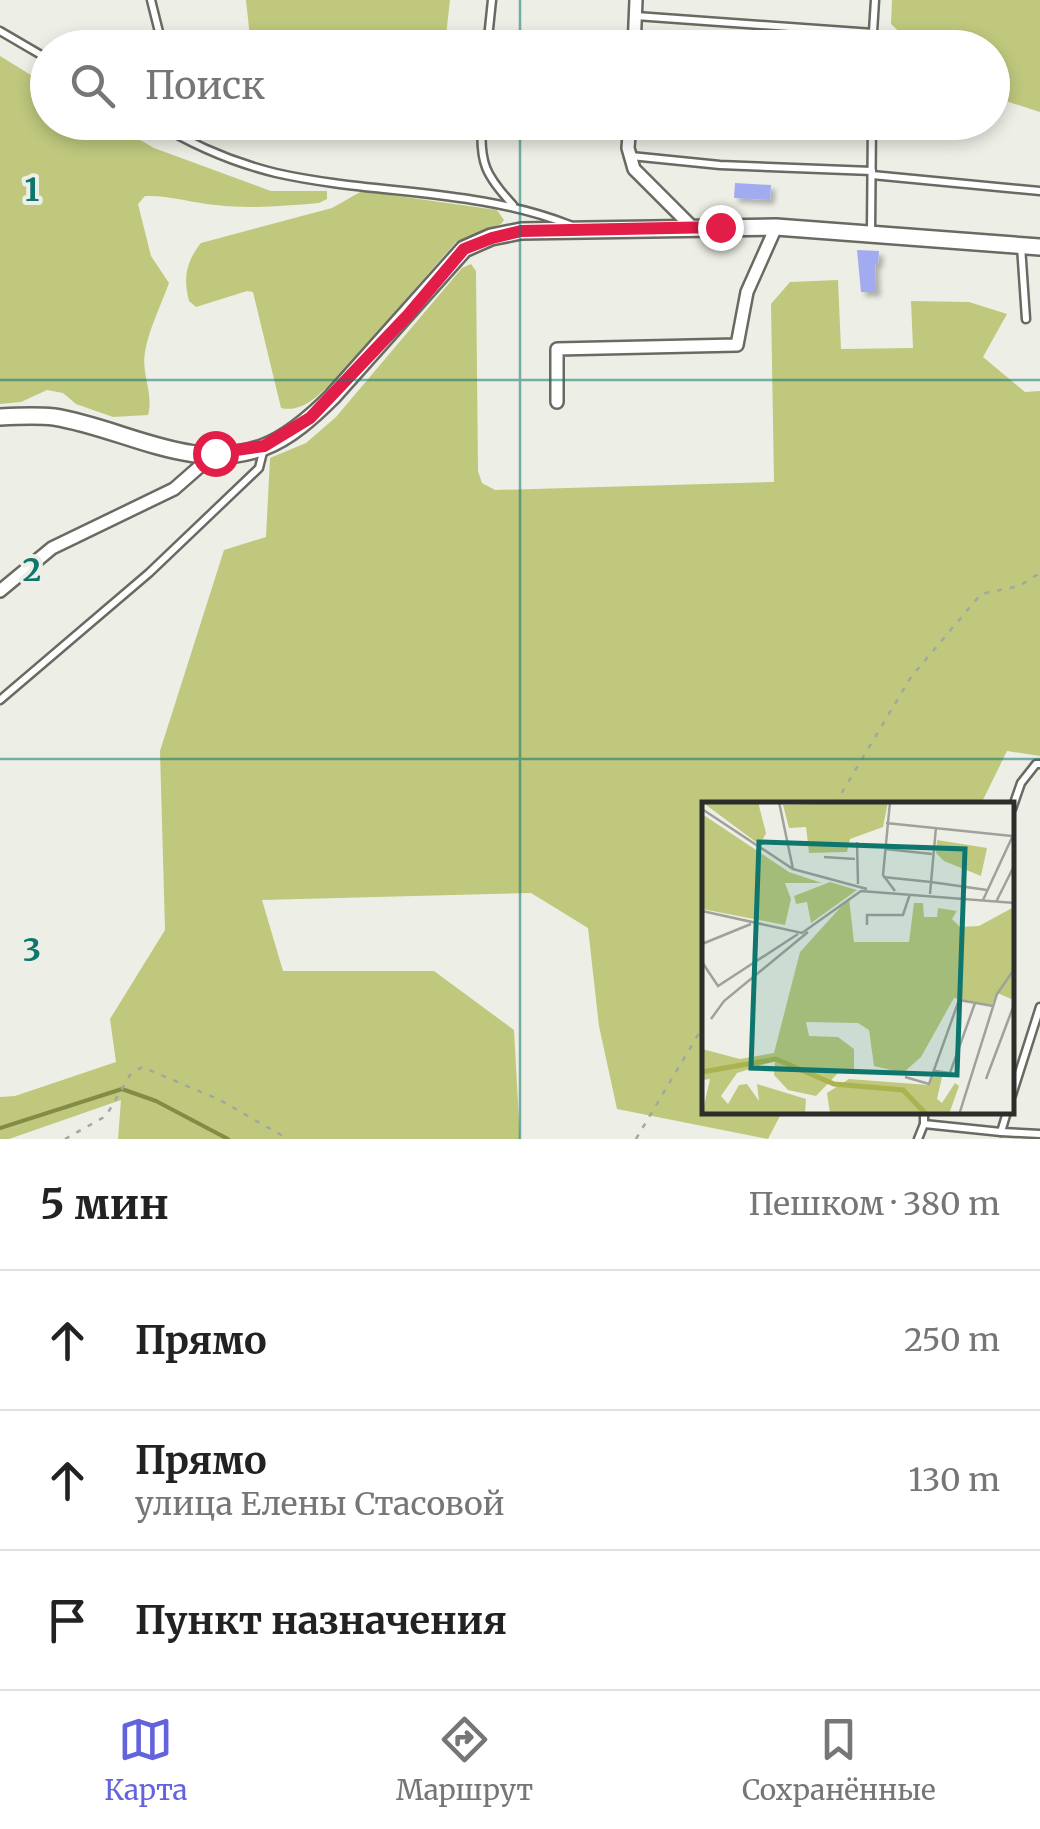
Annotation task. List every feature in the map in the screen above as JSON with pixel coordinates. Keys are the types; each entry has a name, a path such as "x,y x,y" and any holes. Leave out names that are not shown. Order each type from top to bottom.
{"main road":[{"path":"0,417 54,417 176,452 215,453 264,446 310,418 332,398 464,249 521,231 776,227 1040,246"}],"street":[{"path":"635,30 636,0"},
{"path":"629,140 634,169 692,227"},
{"path":"557,402 557,349 738,346 747,292 776,227"},
{"path":"0,591 52,548 174,488 215,453"}],"lane":[{"path":"151,0 158,30"},
{"path":"489,30 492,0"},
{"path":"872,30 875,0"},
{"path":"636,16 830,30"},
{"path":"0,31 30,48"},
{"path":"189,140 272,172 513,205 581,229"},
{"path":"481,140 480,154 491,182 513,205"},
{"path":"871,232 872,140"},
{"path":"629,156 872,173 1040,192"},
{"path":"1021,245 1026,320"},
{"path":"0,700 149,573 259,468 264,446"},
{"path":"1014,802 1021,783 1040,764"},
{"path":"1015,1086 1040,1007"},
{"path":"918,1139 924,1114"},
{"path":"1001,1132 1007,1114"},
{"path":"924,1124 1040,1134"}],"path":[{"path":"836,802 910,677 980,594 1019,586 1040,573"},
{"path":"636,1139 702,1028"},
{"path":"65,1139 106,1116 130,1075 142,1067 220,1100 288,1139"}],"green space":[{"path":"246,0 450,0 447,30 249,30"},
{"path":"892,0 1040,0 1040,112 1010,102 1010,30 897,30 891,24"},
{"path":"0,56 30,75 30,140 140,140 271,191 327,191 327,199 319,203 254,207 145,196 138,204 151,256 169,283 145,352 148,415 113,417 76,404 63,393 47,390 21,402 0,404"},
{"path":"362,191 497,210 504,220 456,242 316,397 296,408 281,408 253,292 196,307 187,293 189,264 201,243 332,208"},
{"path":"471,264 476,271 478,471 482,483 495,490 774,482 771,304 790,282 838,280 841,349 913,348 911,301 969,302 1007,314 983,357 1025,392 1040,391 1040,756 1007,751 982,802 702,802 702,1114 781,1114 768,1139 617,1109 599,1026 588,928 531,893 262,900 283,971 434,971 514,1030 520,1139 118,1139 121,1100 0,1139 0,1097 15,1096 116,1062 110,1019 165,930 160,751 224,550 266,537 270,458 306,443 336,417 462,268"}],"building":[{"path":"735,183 771,185 770,200 734,198"},
{"path":"857,250 879,251 875,264 876,292 861,292"}],"waterway":[{"path":"0,1128 122,1089 156,1101 228,1139"}],"route":[{"path":"215,453 264,446 310,418 408,315 464,249 521,231 720,227"}]}
